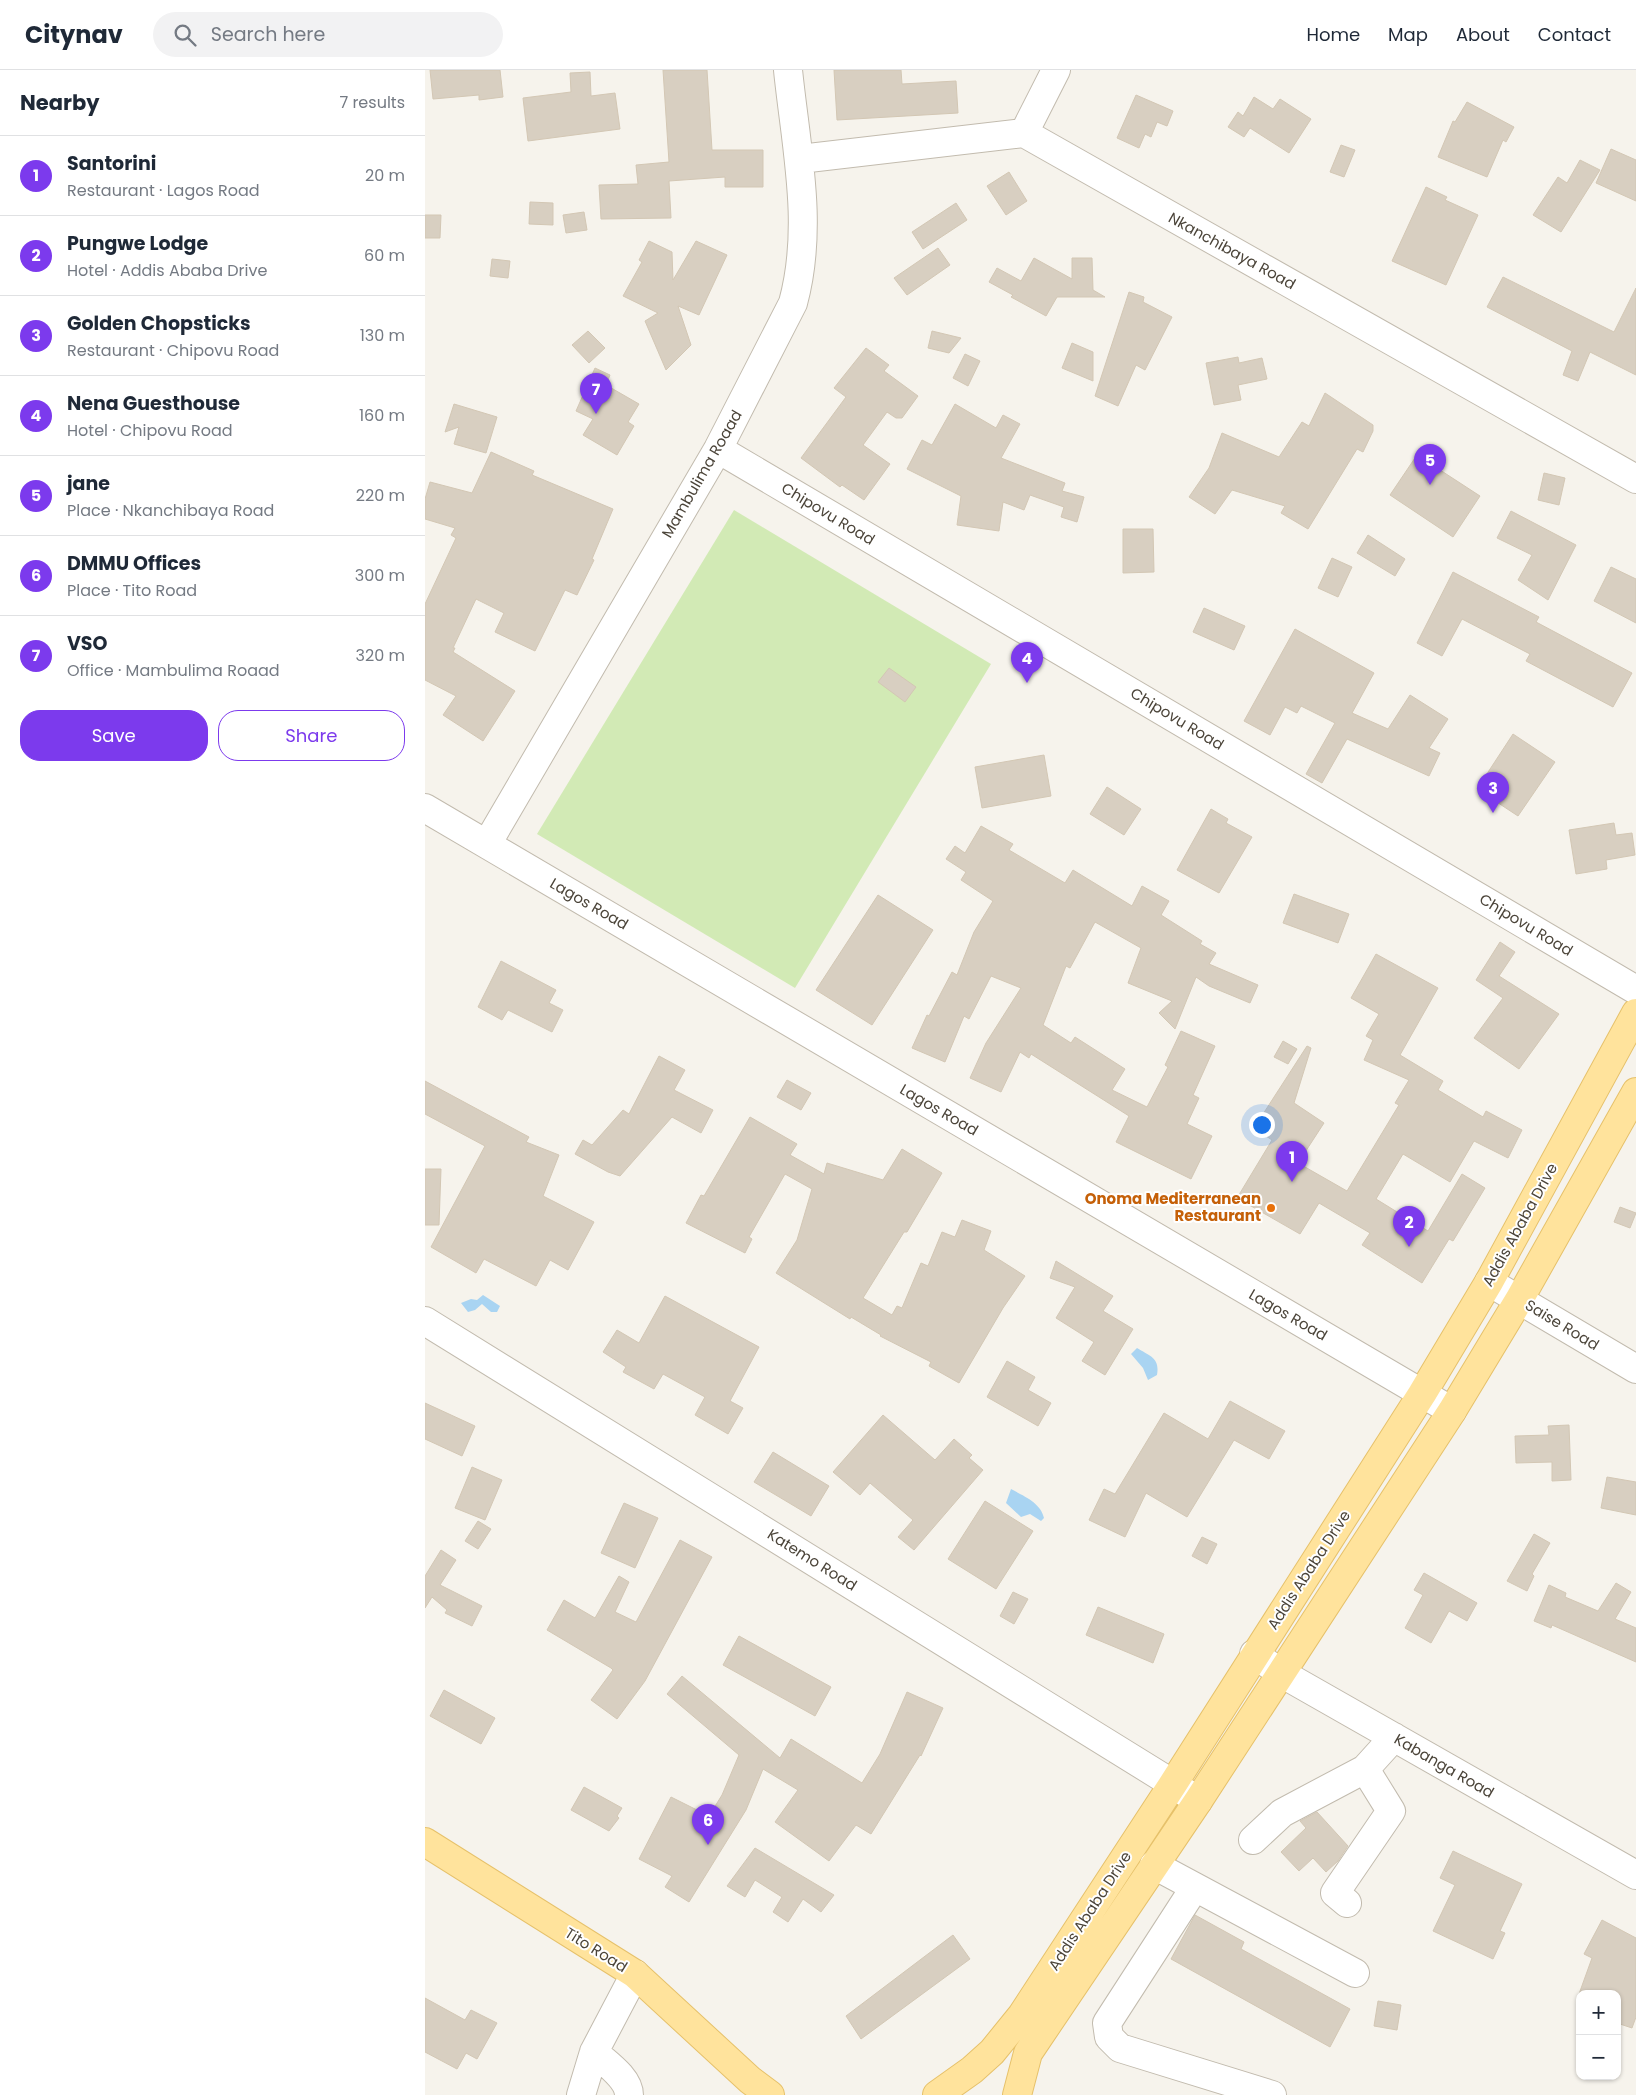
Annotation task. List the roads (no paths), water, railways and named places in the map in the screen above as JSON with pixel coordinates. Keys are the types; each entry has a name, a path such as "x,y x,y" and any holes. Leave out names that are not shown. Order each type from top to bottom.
{"main road":[{"name":"Addis Ababa Drive","path":"937,2095 972,2070 992,2052 1022,2015 1173,1784 1254,1654 1422,1394 1489,1282 1636,1012"},
{"name":"Addis Ababa Drive","path":"1017,2095 1028,2053 1198,1801 1452,1411 1519,1300 1636,1092"},
{"name":"Tito Road","path":"425,1842 635,1974 758,2090"}],"street":[{"name":"Mambulima Roaad","path":"487,844 718,449 793,303 803,243 799,158 788,70"},
{"path":"799,158 1023,133 1056,70"},
{"name":"Nkanchibaya Road","path":"1023,133 1636,480"},
{"name":"Chipovu Road","path":"718,449 1636,990"},
{"name":"Lagos Road","path":"425,808 1452,1411"},
{"name":"Saise Road","path":"1489,1282 1636,1369"},
{"name":"Katemo Road","path":"425,1321 1198,1801"},
{"name":"Kabanga Road","path":"1254,1654 1281,1673 1636,1875"},
{"path":"1253,1840 1282,1813 1365,1768 1394,1737"},
{"path":"1347,1902 1335,1894 1391,1811 1365,1768"},
{"path":"1154,1865 1355,1972"},
{"path":"1195,1888 1107,2023 1109,2037 1120,2048 1272,2095"},
{"path":"581,2095 595,2052 635,1974"},
{"path":"595,2052 624,2080 628,2087 629,2095"}],"water":[{"path":"483,1295 500,1306 497,1312 491,1312 482,1304 475,1310 468,1312 461,1303 471,1299 477,1300"},
{"path":"1137,1348 1153,1358 1157,1365 1157,1375 1148,1380 1143,1368 1131,1354"},
{"path":"1011,1489 1036,1504 1044,1518 1041,1521 1030,1514 1021,1517 1006,1503"}],"place":[{"name":"VSO","path":"596,414"},
{"name":"jane","path":"1430,485"},
{"name":"Nena Guesthouse","path":"1027,683"},
{"name":"Golden Chopsticks","path":"1493,813"},
{"name":"Santorini","path":"1292,1182"},
{"name":"Onoma Mediterranean Restaurant","path":"1271,1208"},
{"name":"Pungwe Lodge","path":"1409,1247"},
{"name":"DMMU Offices","path":"708,1845"}]}
